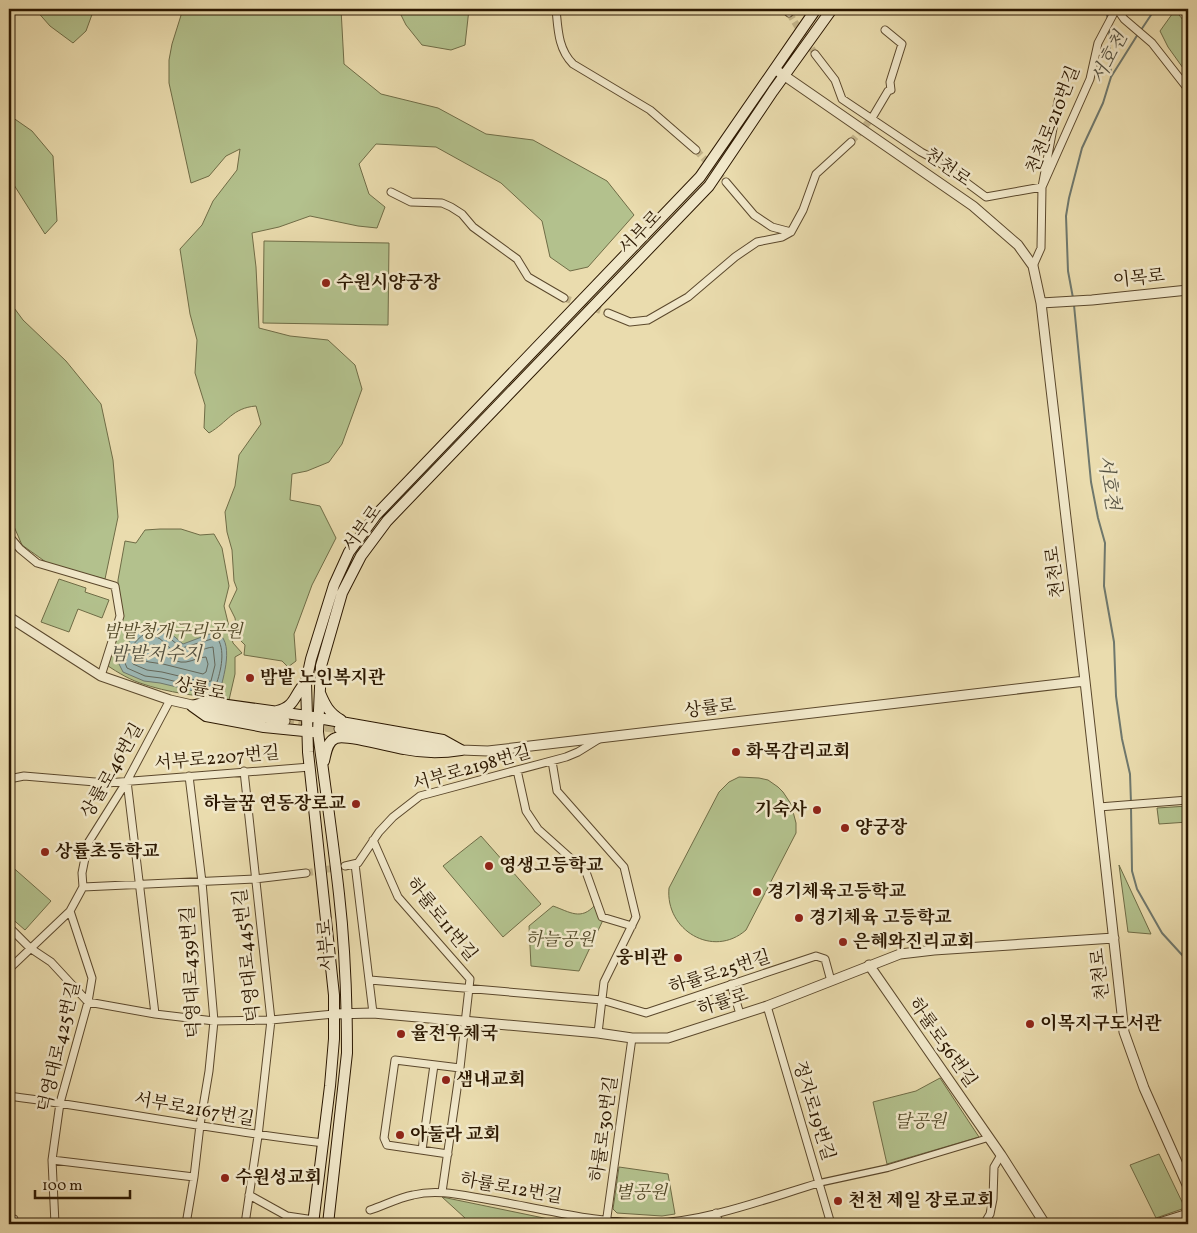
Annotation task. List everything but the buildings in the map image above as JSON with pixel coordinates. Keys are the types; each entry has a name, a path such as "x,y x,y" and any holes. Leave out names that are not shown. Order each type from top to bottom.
{"main road":[{"name":"서부로","path":"314,1222 332,1058 334,995 310,767 306,682 311,658 334,585 349,552 376,515 700,176 816,9"},
{"name":"서부로","path":"328,1224 348,1053 340,896 322,765 318,718 321,666 342,593 361,556 387,521 709,186 784,75 832,9"},
{"path":"273,712 285,709 294,701 299,690 306,682"},
{"path":"319,690 325,706 342,726"},
{"path":"192,706 206,702 307,716 342,726 443,740 461,750"},
{"path":"192,706 206,716 307,732 318,732"},
{"path":"322,765 328,744 336,738 346,738 406,750 442,753 461,750"}],"street":[{"path":"556,9 562,48 572,64 650,110 696,150"},
{"path":"1116,9 1152,42 1188,89"},
{"name":"천천로210번길","path":"1042,187 1090,79 1098,43 1116,9"},
{"path":"872,118 888,91 891,90 890,82 902,44 885,30"},
{"path":"815,54 835,80 842,98 921,152 936,160 986,197 1042,187"},
{"name":"천천로","path":"774,68 972,206 1018,245 1033,266 1041,303 1124,1032 1144,1088 1188,1187"},
{"name":"천천로210번길","path":"1033,266 1041,248 1042,187 1060,92"},
{"path":"608,313 630,322 648,320 688,297 735,257 757,242 782,237 791,232 803,210 816,174 851,142"},
{"path":"726,182 754,215 772,227 791,232"},
{"path":"391,192 411,202 442,203 451,207 462,214 473,227 517,259 528,277 564,298"},
{"name":"이목로","path":"1041,303 1092,300 1188,290"},
{"path":"9,536 20,549 37,563 115,586 120,616 101,676"},
{"name":"상률로","path":"9,617 101,676 192,706 285,721"},
{"name":"상률로","path":"461,750 488,751 600,739 1085,681"},
{"name":"상률로46번길","path":"82,887 82,873 88,843 127,781 170,700"},
{"name":"서부로2198번길","path":"355,864 358,863 373,840 393,817 420,796 552,761 578,752 600,739"},
{"path":"552,761 557,791 624,867 636,917 604,982 598,1033"},
{"name":"서부로2207번길","path":"9,779 24,776 107,783 310,767"},
{"path":"516,770 526,811 538,829 586,872 602,917 632,926"},
{"name":"덕영대로445번길","path":"244,771 271,1020 258,1136 245,1224"},
{"name":"덕영대로439번길","path":"186,1224 209,1071 214,1021 202,882 189,776"},
{"path":"127,781 156,1014"},
{"path":"1099,807 1188,800"},
{"name":"하률로11번길","path":"373,840 398,897 470,979 466,1022"},
{"path":"345,866 355,864 373,1013"},
{"path":"9,969 70,911 82,887 202,882 306,873"},
{"name":"덕영대로425번길","path":"57,1224 52,1160 60,1103 88,1002 92,978 70,911"},
{"path":"9,927 30,948 50,962 88,1002 156,1014 214,1021 271,1020 334,1014"},
{"name":"하률로","path":"334,1014 373,1013 598,1033 632,1038 668,1038 767,1006 900,954 1114,938"},
{"name":"하률로25번길","path":"370,980 602,1000 646,1013 816,956 825,959 831,981"},
{"name":"하률로56번길","path":"869,965 1001,1155 1045,1224"},
{"path":"731,984 740,1014"},
{"name":"정자로19번길","path":"767,1006 831,1224"},
{"name":"하률로12번길","path":"466,1022 442,1192 524,1205 606,1223 652,1223 680,1222 819,1184"},
{"name":"하률로30번길","path":"606,1223 632,1038"},
{"path":"9,1041 9,1052"},
{"path":"448,1154 387,1145 384,1138 395,1060 460,1068"},
{"path":"422,1150 434,1065"},
{"name":"서부로2167번길","path":"9,1096 200,1125 258,1136 324,1143"},
{"path":"819,1184 888,1168 988,1138"},
{"path":"984,1224 990,1214 993,1199 994,1167 1001,1155"},
{"path":"52,1160 194,1177"},
{"path":"370,1210 393,1200 414,1194 442,1192"},
{"name":"서부로","path":"249,1195 288,1216 314,1222"},
{"path":"716,1213 719,1224"},
{"path":"1156,1224 1188,1214"}],"green space":[{"path":"35,9 94,9 86,31 73,43 50,26"},
{"path":"183,9 341,9 344,64 381,94 438,108 486,134 533,140 607,181 634,215 588,267 570,271 550,257 542,221 501,183 436,147 376,144 359,164 369,194 385,207 377,228 310,216 279,227 252,233 259,328 290,336 328,340 355,365 362,389 342,444 329,462 307,471 292,474 290,500 320,506 336,538 312,585 294,634 296,661 288,667 282,661 244,655 245,645 238,638 235,618 229,606 237,589 234,581 232,550 227,532 225,512 235,486 239,455 261,424 256,406 241,410 209,433 204,428 205,405 195,373 197,340 190,314 180,249 202,225 213,201 237,170 240,149 226,156 209,176 191,183 169,83 169,60 172,44"},
{"path":"398,9 469,9 465,45 451,50 422,45 406,25"},
{"path":"1175,10 1188,26 1188,75 1168,47 1160,31"},
{"path":"9,115 32,131 53,156 57,221 45,234 14,185 9,161"},
{"name":"수원시양궁장","path":"264,241 389,243 388,325 263,323"},
{"path":"9,301 23,320 66,361 101,404 113,460 118,517 105,579 50,565 22,545 9,515"},
{"name":"밤밭청개구리공원","path":"181,529 200,535 214,534 222,548 229,586 224,606 233,643 242,653 235,657 235,674 229,700 184,694 140,683 102,662 112,638 118,612 118,580 125,541 136,543 145,530"},
{"path":"59,579 86,588 85,592 109,600 102,618 78,609 69,632 41,622"},
{"path":"739,777 768,780 778,787 791,804 796,823 796,833 746,930 733,938 719,942 706,941 694,936 683,927 675,916 670,903 669,888 719,792 729,782"},
{"path":"1188,806 1188,822 1159,824 1157,808"},
{"path":"481,836 541,904 503,937 443,866"},
{"path":"9,864 51,901 25,930 9,916"},
{"path":"1119,865 1151,934 1128,932"},
{"name":"하늘공원","path":"595,905 603,920 579,971 531,966 529,926 553,906 570,913 580,914 590,910"},
{"name":"달공원","path":"940,1078 979,1137 887,1164 873,1102 916,1091"},
{"path":"1159,1154 1185,1208 1156,1218 1130,1165"},
{"name":"별공원","path":"619,1167 668,1174 675,1214 662,1216 617,1213 613,1209"},
{"path":"442,1197 568,1223 577,1224 469,1224"}],"water":[{"name":"밤밭저수지","path":"149,625 161,625 183,644 215,632 221,636 227,651 219,694 202,693 144,681 123,672 119,664 124,651 133,637"}],"waterway":[{"path":"1106,9 1108,20"},
{"name":"서호천","path":"1141,30 1155,9"},
{"path":"1109,27 1111,77"},
{"name":"서호천","path":"1073,298 1068,271 1066,216 1069,198 1082,148 1103,103 1111,77 1138,34"},
{"name":"서호천","path":"1074,305 1091,482 1105,543 1104,586 1114,642 1116,696 1122,739 1130,774 1131,803"},
{"name":"서호천","path":"1131,807 1132,871 1137,889 1162,933 1183,956 1188,965"}],"tunnel":[{"path":"789,13 815,54"},
{"path":"851,142 872,118"},
{"path":"696,150 726,182"},
{"path":"564,298 608,313"},
{"path":"285,721 339,729"},
{"path":"306,873 340,867"}],"place":[{"name":"수원시양궁장","path":"326,283"},
{"name":"밤밭 노인복지관","path":"250,678"},
{"name":"화목감리교회","path":"736,752"},
{"name":"하늘꿈 연동장로교","path":"356,804"},
{"name":"기숙사","path":"817,810"},
{"name":"양궁장","path":"845,828"},
{"name":"상률초등학교","path":"45,852"},
{"name":"영생고등학교","path":"489,866"},
{"name":"경기체육고등학교","path":"757,892"},
{"name":"경기체육 고등학교","path":"799,918"},
{"name":"은혜와진리교회","path":"843,942"},
{"name":"웅비관","path":"678,958"},
{"name":"이목지구도서관","path":"1030,1024"},
{"name":"율전우체국","path":"401,1034"},
{"name":"샘내교회","path":"446,1080"},
{"name":"아둘라 교회","path":"400,1135"},
{"name":"수원성교회","path":"225,1178"},
{"name":"천천 제일 장로교회","path":"838,1201"}]}
